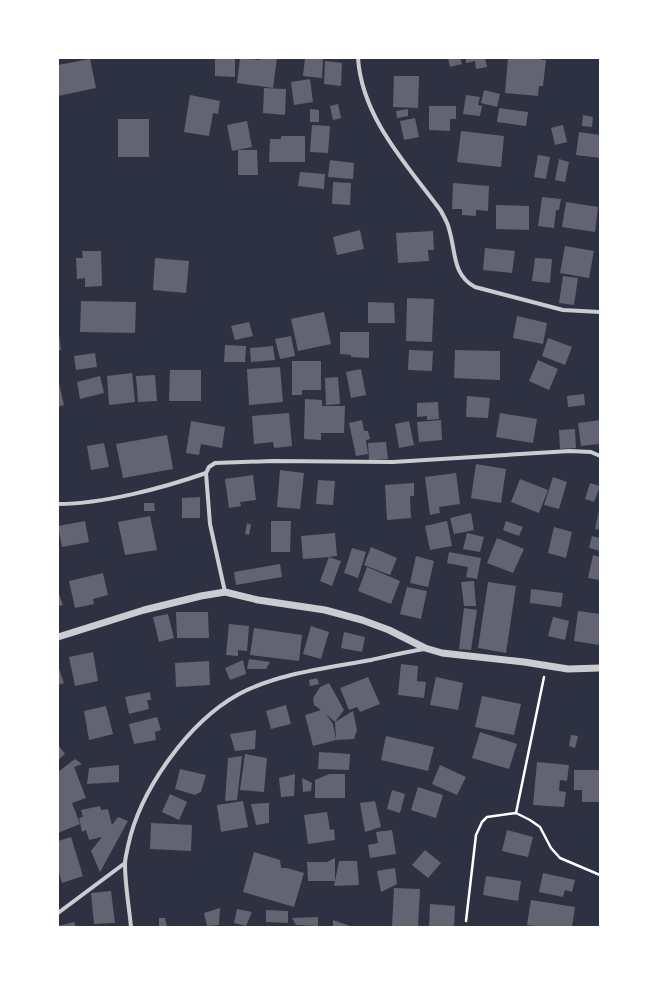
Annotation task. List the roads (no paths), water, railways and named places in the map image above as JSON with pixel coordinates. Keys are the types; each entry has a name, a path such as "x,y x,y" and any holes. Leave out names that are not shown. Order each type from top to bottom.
{"street":[{"path":"358,58 363,90 370,109 378,125 441,211 449,227 456,265 463,279 475,287 563,310 600,312"},
{"path":"225,592 210,524 206,473 208,467 215,464 273,461 393,462 570,451 591,452 600,456"},
{"path":"58,504 132,494 176,483 206,473"},
{"path":"58,637 144,610 201,596 225,592 258,600 325,610 355,618 389,630 425,648 449,654 511,660 546,666 578,669 600,668"},
{"path":"131,927 125,863 131,831 140,808 155,780 196,728 218,709 240,694 287,677 425,648"},
{"path":"58,912 125,863"}]}
